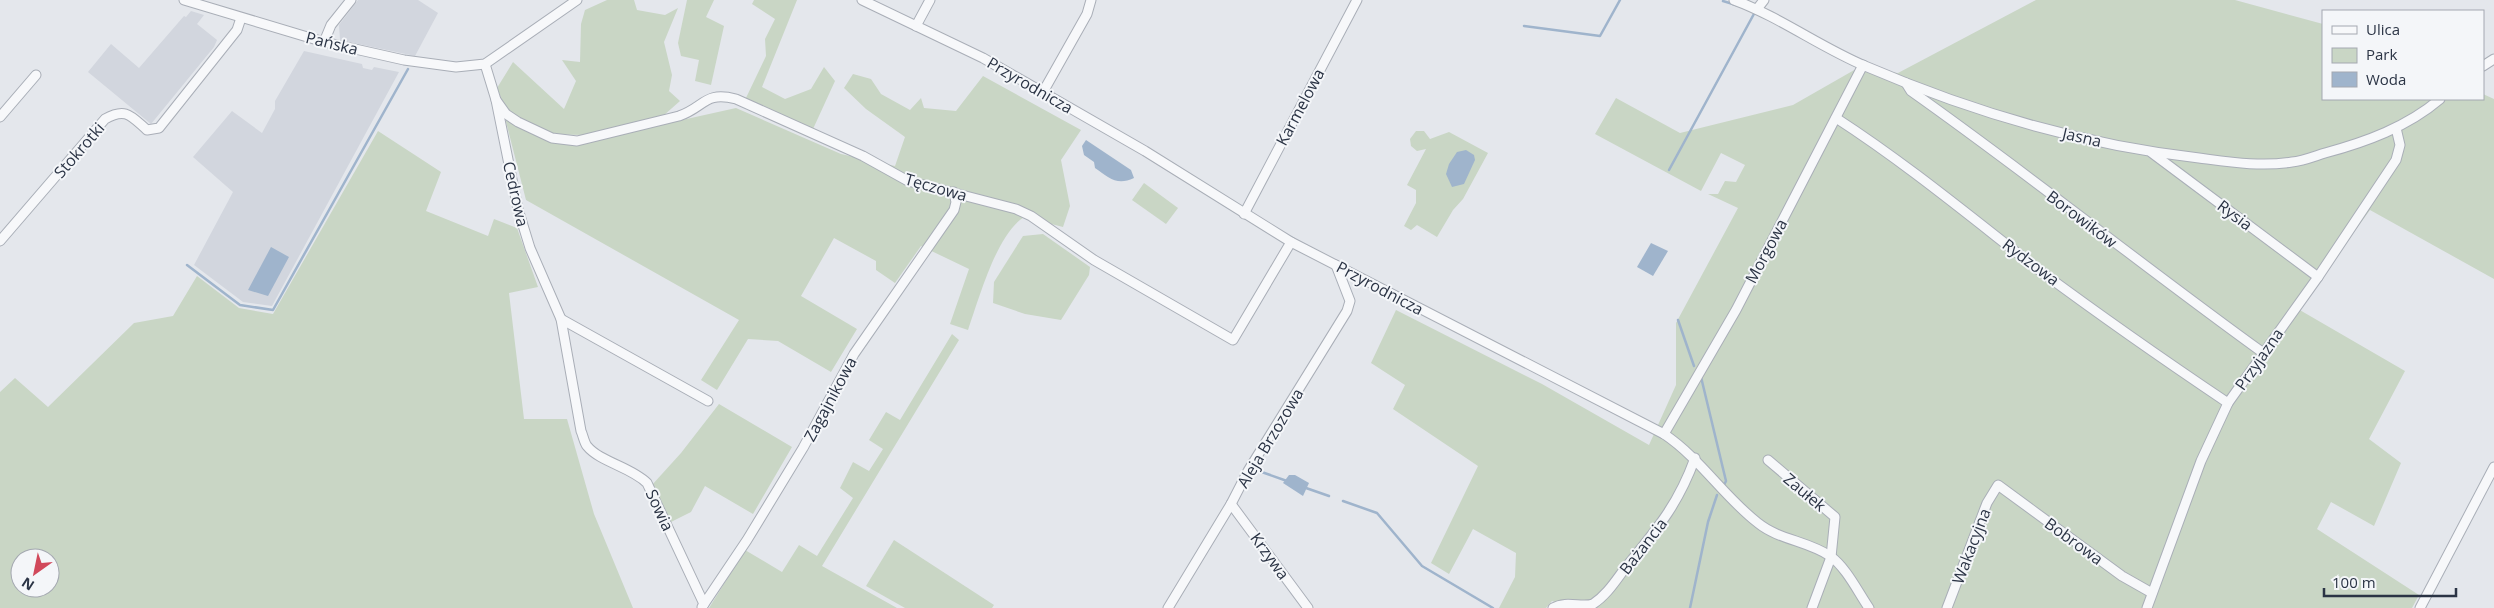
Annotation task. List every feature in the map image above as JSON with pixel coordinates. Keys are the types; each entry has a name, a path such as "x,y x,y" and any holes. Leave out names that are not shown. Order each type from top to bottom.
{"street":[{"path":"324,42 331,25 351,0"},
{"path":"484,64 577,0"},
{"name":"Przyrodnicza","path":"862,0 983,58 1144,151 1291,242 1664,434 1695,458 1741,508 1759,524 1782,538 1814,548 1831,557 1869,608"},
{"path":"916,26 930,0"},
{"path":"1043,92 1088,14 1091,0"},
{"name":"Karmelowa","path":"1244,214 1357,0"},
{"name":"Jasna","path":"1734,0 1756,9 1863,66 1905,82 2019,123 2152,153 2253,164 2293,162 2364,143 2396,128 2438,100"},
{"path":"1756,9 1764,0"},
{"name":"Pańska","path":"190,1 324,42 431,64 456,67 484,64"},
{"name":"Stokrotki","path":"0,241 105,119 117,112 128,114 148,130 159,128 237,30 241,18"},
{"name":"Cedrowa","path":"484,64 496,100 518,208 530,248 561,319 581,431 586,445"},
{"name":"Morgowa","path":"1664,434 1736,310 1863,66"},
{"path":"0,117 36,74"},
{"name":"Borowików","path":"1905,82 1911,91 2262,352"},
{"name":"Tęczowa","path":"496,100 506,114 518,122 552,138 577,141 679,116 690,112 708,99 720,95 736,99 838,144 908,181 954,192 1031,216 1094,260 1233,340 1291,242"},
{"name":"Rydzowa","path":"1836,118 1943,194 2041,271 2228,403"},
{"name":"Przyjazna","path":"2147,608 2201,461 2228,403 2262,352 2318,277 2396,160 2400,145 2396,128"},
{"name":"Rysia","path":"2152,153 2318,277"},
{"name":"Zagajnikowa","path":"702,606 747,540 803,448 854,354 954,210 956,202 954,192"},
{"name":"Aleja Brzozowa","path":"1168,608 1231,504 1248,471 1346,311 1350,300 1336,265"},
{"path":"561,319 708,401"},
{"name":"Sowia","path":"586,445 594,452 641,477 647,483 702,606"},
{"name":"Bażancia","path":"1553,608 1568,604 1581,607 1592,606 1606,593 1671,510 1686,484 1695,458"},
{"name":"Zaułek","path":"1768,460 1836,517 1831,557"},
{"path":"2420,608 2494,467"},
{"name":"Bobrowa","path":"1998,484 2122,576 2152,593"},
{"name":"Wakacyjna","path":"1948,608 1987,503 1998,484"},
{"name":"Krzywa","path":"1231,504 1308,608"},
{"path":"1812,608 1831,557"}],"shaded area":[{"path":"358,0 418,0 438,13 415,56 340,40 339,25"},
{"path":"191,11 204,15 197,24 217,40 214,47 151,124 88,72 111,44 139,68 184,16 186,17"},
{"path":"304,51 362,64 363,68 372,70 374,67 399,72 272,306 243,302 194,265 233,192 193,157 232,111 262,133 275,109 275,101"}],"green space":[{"path":"607,0 634,0 637,10 665,15 678,8 664,42 672,75 669,91 680,101 663,116 583,135 543,134 507,112 497,88 513,62 564,109 576,81 562,60 580,62 581,24 585,10"},
{"path":"687,0 714,0 706,17 724,26 711,85 695,81 699,60 681,56 678,43"},
{"path":"754,0 797,0 762,87 785,99 811,89 824,67 835,81 813,129 745,100 766,56 765,39 775,19 752,4"},
{"path":"2036,0 2235,0 2322,24 2322,100 2484,100 2484,94 2494,99 2494,279 2370,210 2298,309 2405,371 2369,439 2401,463 2374,526 2331,502 2317,529 2419,595 2412,608 1573,608 1552,601 1546,608 1499,608 1515,577 1516,553 1473,529 1449,574 1431,563 1478,466 1393,409 1405,385 1371,363 1396,310 1542,384 1649,445 1676,385 1676,323 1738,208 1708,194 1718,194 1725,181 1736,182 1745,165 1721,153 1701,191 1595,134 1616,98 1680,133 1793,105 1856,69 1898,73"},
{"path":"853,74 871,79 881,94 910,110 921,98 924,108 956,111 983,76 1081,130 1061,160 1070,206 1063,227 1024,217 1014,226 997,252 983,285 968,330 950,324 969,269 921,246 895,283 876,270 876,261 834,238 801,296 857,329 831,372 778,341 748,339 717,390 701,380 739,320 526,200 505,118 556,144 574,144 736,108 841,154 895,166 905,137 866,109 844,88"},
{"path":"378,131 441,172 426,211 488,236 494,219 517,228 538,287 509,293 524,419 567,419 594,514 633,608 0,608 0,392 15,378 48,407 134,323 173,316 197,276 239,308 273,314"},
{"path":"1416,131 1424,131 1430,139 1449,132 1488,153 1463,199 1453,210 1437,237 1417,225 1411,230 1404,226 1416,203 1416,190 1407,185 1426,149 1417,151 1411,146 1410,139"},
{"path":"1144,183 1178,208 1166,224 1132,200"},
{"path":"1043,234 1090,267 1089,275 1061,320 1025,314 993,303 994,282 1023,236"},
{"path":"952,334 959,340 822,566 897,608 709,608 745,550 782,572 799,545 817,556 853,498 840,488 853,462 869,471 883,449 869,440 886,412 900,420"},
{"path":"719,404 792,447 753,514 705,486 691,512 671,522 652,485 681,453"},
{"path":"894,540 994,605 992,608 905,608 866,586"}],"water":[{"path":"1086,140 1131,170 1134,178 1123,181 1113,180 1095,168 1094,162 1084,155 1082,146"},
{"path":"1466,150 1474,155 1475,160 1464,184 1452,187 1446,174 1449,164 1457,152"},
{"path":"1651,243 1668,251 1653,276 1637,267"},
{"path":"271,247 289,257 268,296 248,290"},
{"path":"1289,475 1295,475 1309,483 1303,496 1283,483"}],"waterway":[{"path":"1524,26 1600,36 1620,0"},
{"path":"1723,1 1736,5"},
{"path":"1669,170 1755,12"},
{"path":"187,265 240,305 273,310 408,69"},
{"path":"1678,320 1694,366"},
{"path":"1701,377 1726,481 1724,485"},
{"path":"1256,470 1287,481"},
{"path":"1306,488 1329,496"},
{"path":"1690,608 1708,522 1717,495"},
{"path":"1343,501 1377,513 1422,566 1493,608"}]}
